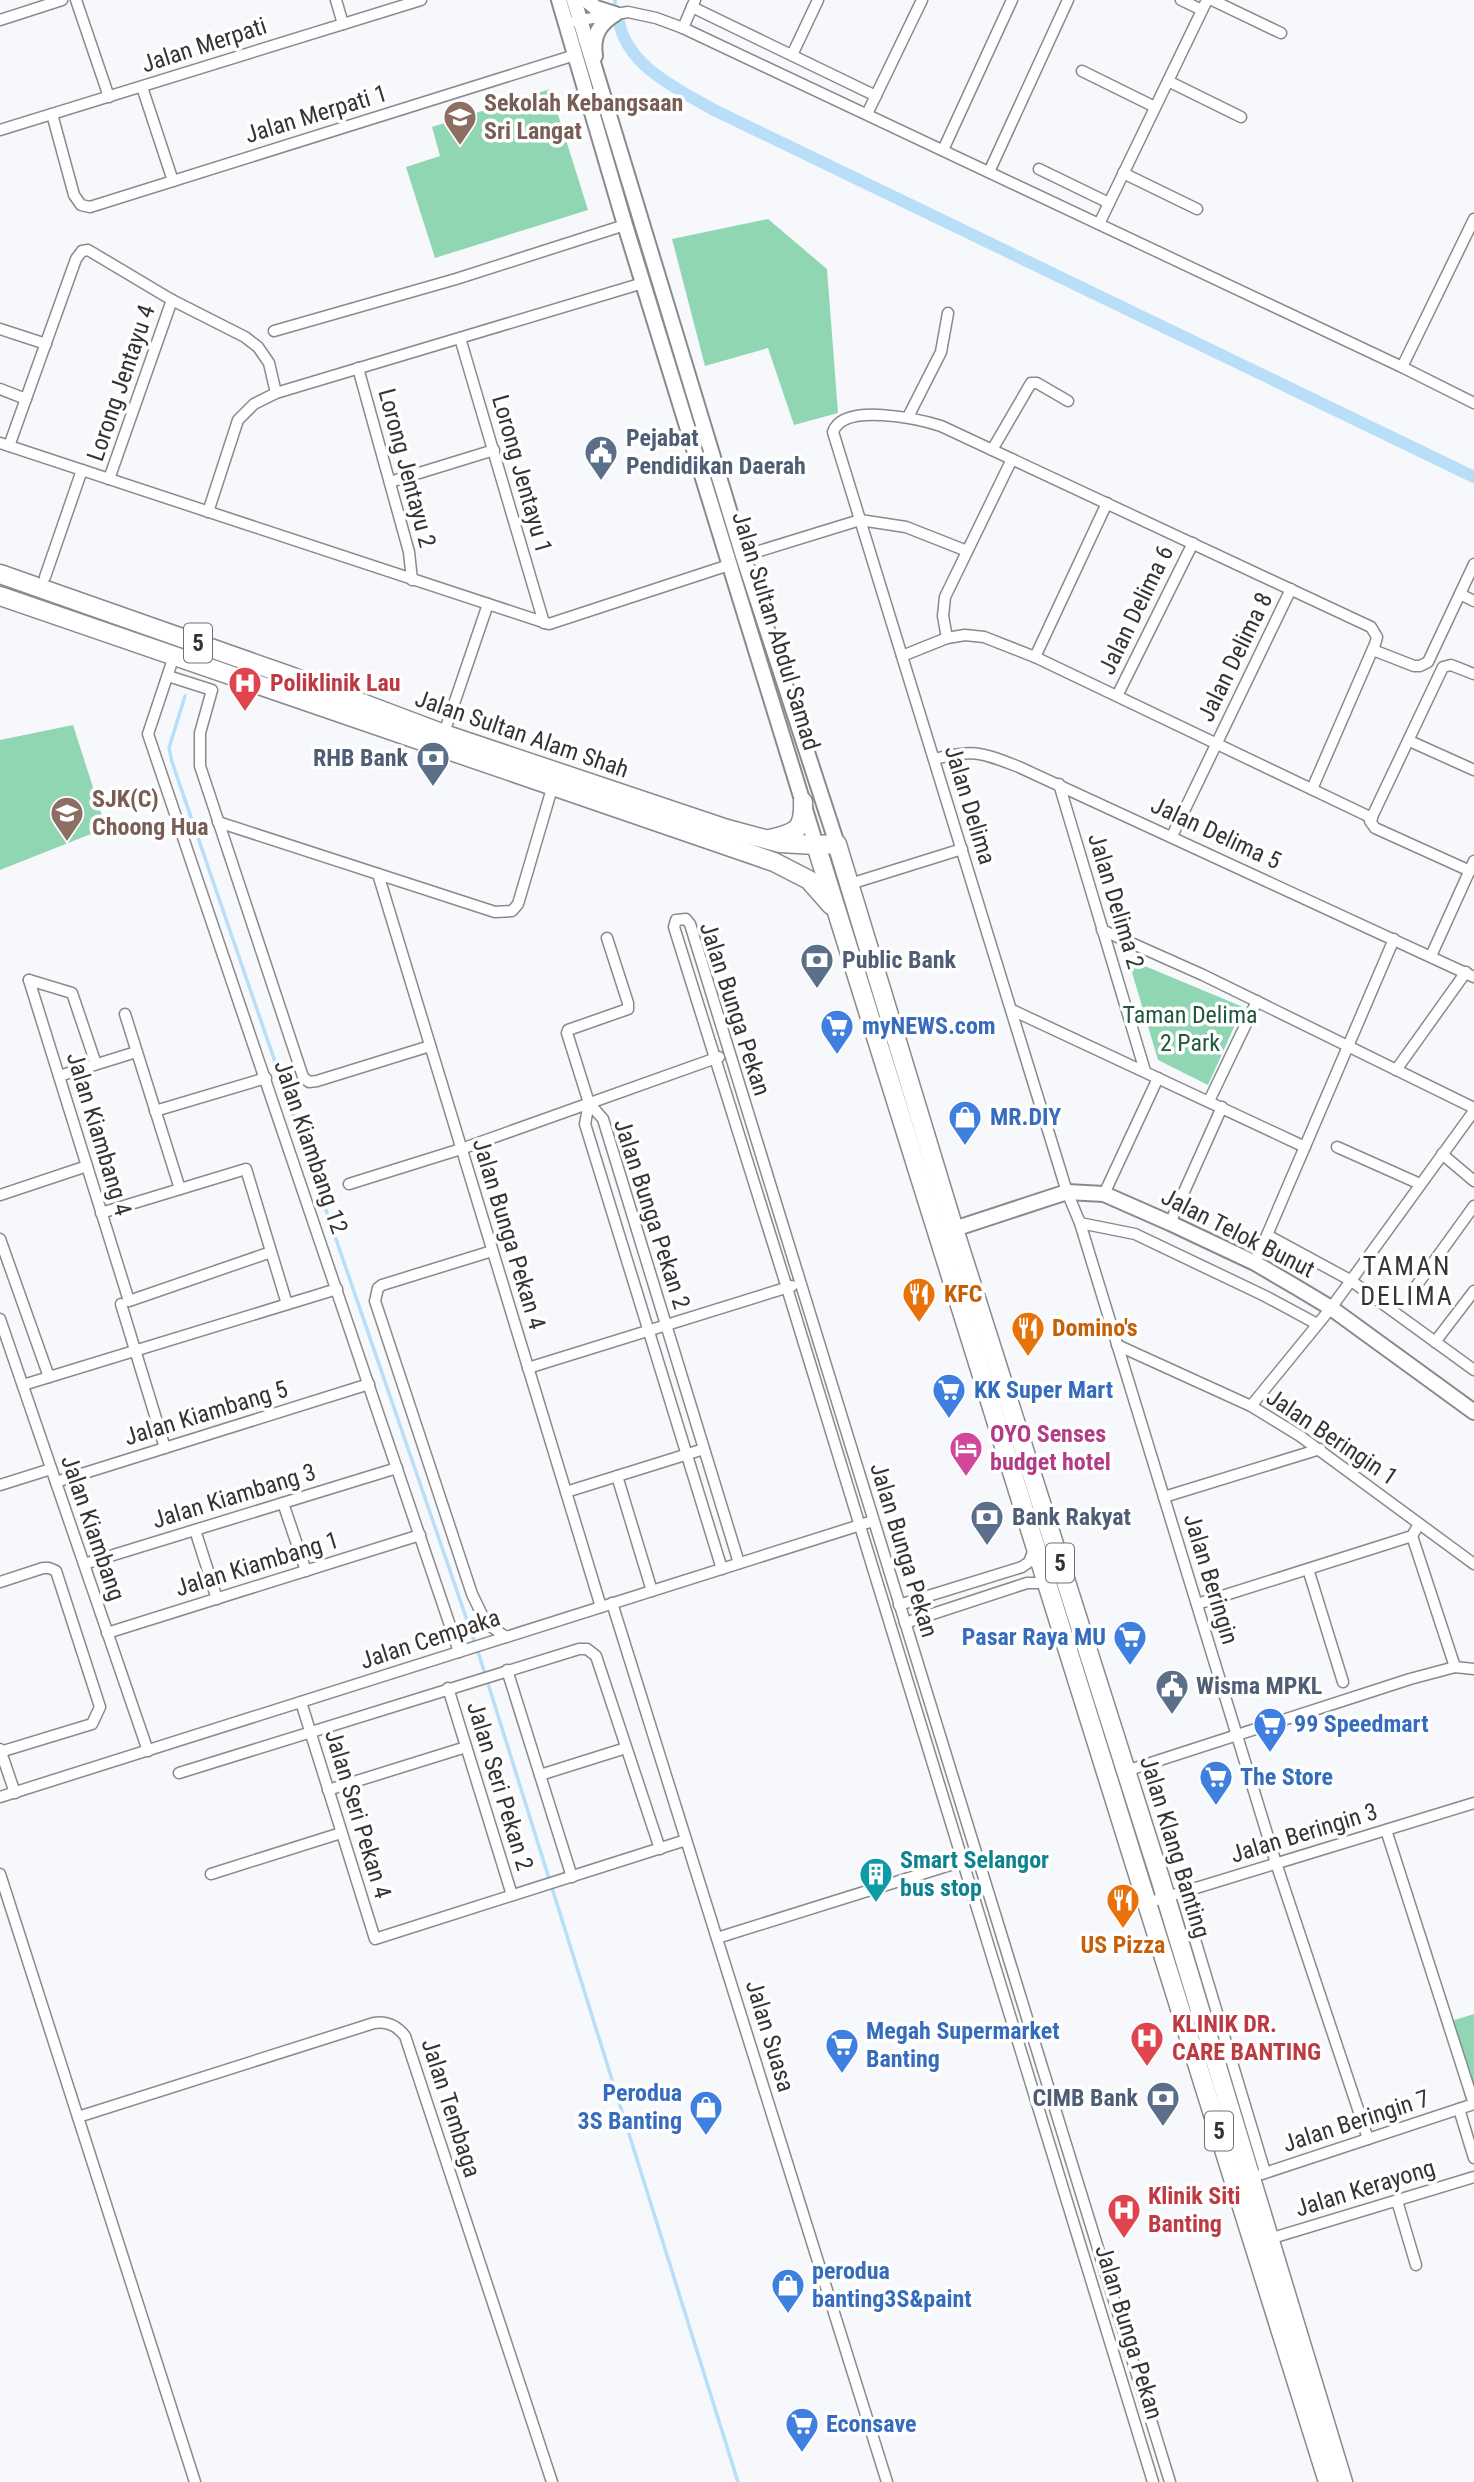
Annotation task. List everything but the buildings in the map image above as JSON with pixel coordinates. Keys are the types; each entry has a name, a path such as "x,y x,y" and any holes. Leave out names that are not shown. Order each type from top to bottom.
{"highway":[{"name":"Jalan Sultan Alam Shah","path":"0,574 293,677 441,741 553,785 774,862"},
{"name":"Jalan Sultan Alam Shah","path":"0,596 174,656 764,841 837,844"},
{"path":"764,841 788,835 797,829 802,824 803,802"},
{"name":"Jalan Sultan Abdul Samad","path":"837,844 946,1232"},
{"name":"Jalan Sultan Abdul Samad","path":"816,845 946,1232"},
{"path":"774,862 809,880 837,913"},
{"name":"5","path":"774,862 843,863"},
{"name":"Jalan Klang Banting","path":"946,1232 1035,1547 1147,1903 1298,2357 1343,2482"},
{"name":"Jalan Klang Banting","path":"946,1232 1126,1771 1173,1895 1258,2175 1269,2239 1328,2482"}],"main road":[{"name":"Jalan Sultan Abdul Samad","path":"559,0 572,22 599,87 743,556 837,844"},
{"name":"Jalan Sultan Abdul Samad","path":"574,0 572,22 575,55 816,845"},
{"path":"586,0 596,8 622,13"},
{"path":"599,87 594,48 596,34 602,22 622,13"},
{"name":"Jalan Telok Bunut","path":"946,1232 1067,1192 1104,1194 1255,1263 1331,1308 1474,1412"}],"street":[{"path":"0,20 62,0"},
{"path":"76,0 109,97"},
{"path":"336,0 343,23"},
{"name":"Jalan Merpati","path":"0,130 421,0"},
{"path":"622,13 627,0"},
{"path":"792,55 818,0"},
{"path":"867,114 922,0"},
{"path":"943,150 1012,0"},
{"path":"989,172 1068,0"},
{"path":"1099,224 1204,5 1181,0"},
{"path":"1212,0 1281,33"},
{"path":"683,28 694,4 876,96"},
{"path":"572,22 622,13 656,18 683,28 1474,403"},
{"name":"Jalan Merpati 1","path":"52,114 74,195 80,205 90,207 575,55"},
{"path":"1082,71 1156,107"},
{"path":"1168,81 1241,117"},
{"path":"142,87 173,181"},
{"path":"1039,169 1110,203"},
{"path":"1124,173 1197,209"},
{"path":"1402,367 1474,219"},
{"path":"274,331 456,279 625,225"},
{"path":"276,393 269,363 258,347 245,337 172,300 92,251 82,251 76,259 26,399 4,444 549,624 729,565"},
{"path":"208,512 238,420 254,404 276,393 643,283"},
{"name":"Lorong Jentayu 4","path":"109,479 172,300"},
{"path":"948,313 941,352 908,417 941,426 1374,630 1377,637 1373,650 1312,789"},
{"path":"0,329 46,344"},
{"name":"Lorong Jentayu 1","path":"460,338 544,623"},
{"name":"Lorong Jentayu 2","path":"358,368 409,552 412,580"},
{"path":"992,450 1031,383 1037,383 1068,401"},
{"path":"0,389 26,399"},
{"name":"Jalan Delima","path":"908,417 862,416 841,421 833,432 1067,1192"},
{"path":"390,482 494,450"},
{"path":"947,638 943,616 945,597 1012,459"},
{"path":"45,577 82,470"},
{"path":"1035,657 1107,503"},
{"path":"743,556 860,520 906,527 967,551"},
{"name":"Jalan Delima 6","path":"1117,696 1193,543"},
{"path":"1373,650 1414,666 1428,662 1474,564"},
{"name":"Jalan Delima 8","path":"1172,836 1291,589"},
{"path":"1460,594 1474,601"},
{"path":"441,741 488,604"},
{"path":"902,656 947,638 984,636 1035,657 1372,818"},
{"name":"Jalan Kiambang 12","path":"174,656 148,734 459,1653"},
{"path":"1431,956 1472,866 1375,828 1370,821 1443,667 1451,665 1474,674"},
{"path":"168,676 212,690 200,733 200,766 303,1077 309,1082 317,1081 430,1046"},
{"path":"1414,743 1474,770"},
{"name":"Jalan Delima 5","path":"934,759 966,752 980,753 1059,784 1470,974"},
{"name":"Jalan Delima 2","path":"1059,784 1145,1071"},
{"path":"219,822 495,912 512,911 518,904 553,785"},
{"path":"850,884 962,849"},
{"name":"Jalan Bunga Pekan 4","path":"378,874 601,1607"},
{"name":"Jalan Bunga Pekan","path":"1153,2482 674,928 676,920 682,918 690,924 1171,2482"},
{"path":"1102,930 1257,1001 1474,1109 1331,1308 1251,1406"},
{"path":"589,1103 567,1033 568,1030 628,1009 607,937"},
{"path":"1255,1263 1394,939"},
{"path":"1396,1070 1470,974"},
{"name":"Jalan Kiambang 4","path":"96,1064 72,993 29,980 102,1213 125,1302 134,1351 165,1448"},
{"path":"1209,1101 1257,1001"},
{"path":"1012,1010 1305,1147"},
{"path":"125,1014 180,1189"},
{"path":"59,1076 136,1052"},
{"path":"349,1184 461,1149 729,1054"},
{"path":"155,1111 266,1078"},
{"path":"1104,1194 1158,1078"},
{"name":"Jalan Bunga Pekan 2","path":"589,1103 603,1119 739,1563"},
{"name":"Jalan Bunga Pekan 2","path":"589,1103 585,1124 722,1569"},
{"path":"1170,1223 1223,1107"},
{"path":"1337,1147 1420,1184"},
{"path":"1442,1154 1474,1181"},
{"path":"0,1195 87,1166"},
{"path":"102,1213 246,1169 287,1304"},
{"name":"Jalan Beringin","path":"1067,1192 1080,1223 1276,1863 1368,2139"},
{"path":"1414,1289 1474,1206"},
{"path":"1080,1223 1135,1234 1317,1324"},
{"path":"1267,1235 1350,1280 1474,1370"},
{"path":"0,1238 49,1377"},
{"path":"492,1251 382,1286 378,1288 375,1301 472,1594 486,1623 506,1636"},
{"path":"125,1302 271,1252"},
{"path":"528,1368 800,1284"},
{"path":"23,1385 337,1289"},
{"path":"1435,1342 1474,1292"},
{"name":"Jalan Kiambang","path":"0,1319 4,1342 23,1385 148,1751"},
{"name":"Jalan Beringin 1","path":"1117,1345 1251,1406 1320,1449 1474,1564"},
{"name":"Jalan Kiambang 5","path":"56,1482 369,1384"},
{"path":"566,1492 704,1449"},
{"path":"1164,1497 1320,1449"},
{"name":"Jalan Kiambang 3","path":"84,1564 397,1468"},
{"path":"0,1485 51,1469"},
{"path":"617,1476 652,1591"},
{"path":"283,1503 306,1571"},
{"name":"Jalan Cempaka","path":"0,1797 873,1521"},
{"path":"1197,1604 1412,1536 1419,1524"},
{"path":"195,1530 218,1599"},
{"name":"Jalan Kiambang 1","path":"107,1633 420,1535"},
{"path":"1412,1536 1455,1667"},
{"path":"899,1605 1022,1567 1030,1562 1035,1547"},
{"path":"0,1582 43,1568 53,1569 59,1576 100,1707 92,1724 0,1751 15,1793"},
{"path":"1308,1569 1343,1682"},
{"path":"905,1623 1027,1584 1046,1583"},
{"name":"Jalan Suasa","path":"612,1603 887,2482"},
{"path":"179,1773 503,1671 587,1649 596,1656 660,1849"},
{"path":"1126,1771 1410,1679 1455,1667 1474,1669"},
{"path":"503,1671 540,1775 566,1878"},
{"name":"Jalan Seri Pekan 2","path":"448,1688 512,1895"},
{"name":"Jalan Seri Pekan 4","path":"301,1702 374,1939 512,1895"},
{"path":"328,1790 466,1747"},
{"path":"540,1775 626,1748"},
{"name":"Jalan Beringin 3","path":"1147,1903 1474,1803"},
{"path":"1386,1830 1474,2104"},
{"path":"211,1874 341,1833"},
{"path":"512,1895 686,1840"},
{"path":"717,1938 963,1861"},
{"path":"0,1874 195,2482"},
{"path":"996,1971 1011,1966"},
{"name":"Jalan Tembaga","path":"78,2117 374,2023 383,2022 399,2029 405,2036 552,2482"},
{"name":"Jalan Beringin 7","path":"1258,2175 1474,2104"},
{"path":"1459,2109 1474,2158"},
{"name":"Jalan Kerayong","path":"1269,2239 1474,2177"},
{"path":"1396,2201 1416,2265"}],"green space":[{"path":"550,89 588,210 435,258 406,167 440,156 432,127"},
{"path":"768,219 827,269 838,413 794,425 768,348 705,366 672,239"},
{"path":"73,725 106,828 0,870 0,740"},
{"name":"Taman Delima 2 Park","path":"1128,959 1243,1007 1208,1085 1158,1060"},
{"path":"1474,2014 1474,2104 1448,2022"}],"waterway":[{"path":"619,22 624,38 643,64 712,109 1474,477"},
{"path":"185,696 169,748 172,762 480,1658 738,2482"}],"place":[{"name":"Sekolah Kebangsaan Sri Langat","path":"460,147"},
{"name":"Pejabat Pendidikan Daerah","path":"601,482"},
{"name":"Poliklinik Lau","path":"245,713"},
{"name":"RHB Bank","path":"433,788"},
{"name":"SJK(C) Choong Hua","path":"67,843"},
{"name":"Public Bank","path":"817,990"},
{"name":"myNEWS.com","path":"837,1056"},
{"name":"MR.DIY","path":"965,1147"},
{"name":"KFC","path":"919,1324"},
{"name":"Domino's","path":"1028,1358"},
{"name":"KK Super Mart","path":"949,1420"},
{"name":"OYO Senses budget hotel","path":"966,1478"},
{"name":"Bank Rakyat","path":"987,1547"},
{"name":"Pasar Raya MU","path":"1130,1667"},
{"name":"Wisma MPKL","path":"1172,1716"},
{"name":"99 Speedmart","path":"1270,1754"},
{"name":"The Store","path":"1216,1807"},
{"name":"Smart Selangor bus stop","path":"876,1904"},
{"name":"US Pizza","path":"1123,1930"},
{"name":"KLINIK DR. CARE BANTING","path":"1147,2068"},
{"name":"Megah Supermarket Banting","path":"842,2075"},
{"name":"CIMB Bank","path":"1163,2128"},
{"name":"Perodua 3S Banting","path":"706,2137"},
{"name":"Klinik Siti Banting","path":"1124,2240"},
{"name":"perodua banting3S&paint","path":"788,2315"},
{"name":"Econsave","path":"802,2454"}],"district":[{"name":"TAMAN DELIMA","path":"1407,1281"}]}
